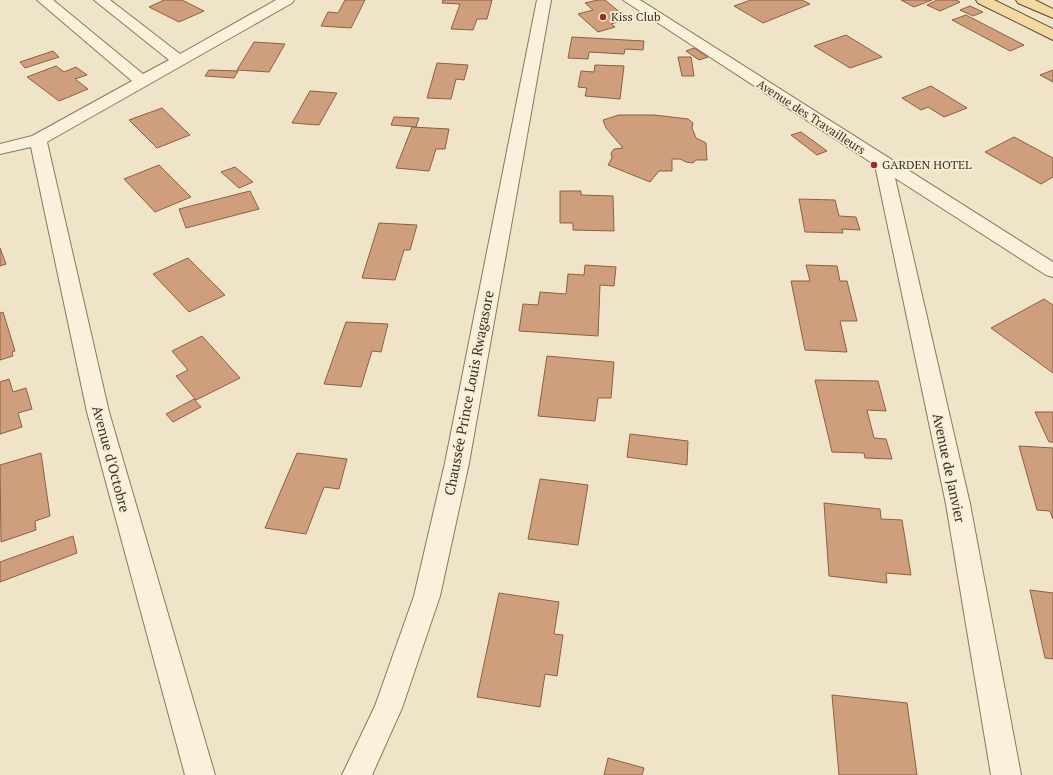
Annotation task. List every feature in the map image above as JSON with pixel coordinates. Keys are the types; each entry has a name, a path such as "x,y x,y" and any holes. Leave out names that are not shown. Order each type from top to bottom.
{"main road":[{"path":"983,0 1053,35"},
{"path":"1023,0 1053,14"}],"street":[{"path":"44,0 142,82"},
{"path":"101,0 178,60"},
{"path":"0,149 38,140 287,0"},
{"name":"Chaussée Prince Louis Rwagasore","path":"357,775 388,708 427,596 457,463 544,0"},
{"name":"Avenue des Travailleurs","path":"630,0 1053,271"},
{"name":"Avenue d'Octobre","path":"38,140 98,412 200,775"},
{"name":"Avenue de Janvier","path":"883,163 958,504 1006,775"}],"building":[{"path":"164,0 182,0 204,11 179,22 149,7"},
{"path":"345,0 365,0 351,28 321,26 328,12 338,13"},
{"path":"443,0 492,0 487,19 477,19 473,30 451,29 460,4 442,3"},
{"name":"Kiss Club","path":"605,0 628,19 611,24 615,27 598,32 578,14 593,10 585,3"},
{"path":"751,0 802,0 810,4 763,23 734,6"},
{"path":"901,0 932,0 914,7"},
{"path":"937,0 956,0 960,2 940,11 927,5"},
{"path":"970,6 983,12 973,16 960,10"},
{"path":"966,15 1024,45 1010,51 952,20"},
{"path":"846,35 882,57 850,68 814,46"},
{"path":"572,37 644,41 643,50 625,49 624,54 589,52 588,59 568,58"},
{"path":"254,42 285,44 269,72 237,70"},
{"path":"694,48 708,57 699,60 686,51"},
{"path":"53,51 59,57 25,68 20,62"},
{"path":"678,57 691,57 694,76 682,76"},
{"path":"437,63 468,65 464,80 456,79 451,99 427,98"},
{"path":"595,65 624,66 620,99 585,96 587,88 578,87 581,71 594,72"},
{"path":"56,66 64,72 76,67 87,75 75,79 88,89 59,101 27,77"},
{"path":"209,70 238,71 234,78 205,76"},
{"path":"1053,70 1053,82 1040,75"},
{"path":"931,86 967,108 944,117 928,107 921,110 902,98"},
{"path":"310,91 337,93 319,125 292,123"},
{"path":"162,108 190,135 157,148 129,120"},
{"path":"619,115 654,115 688,119 693,123 692,128 696,138 706,143 707,160 696,160 693,163 680,159 672,159 672,171 659,171 650,182 608,165 612,158 611,153 614,149 623,148 606,128 603,120"},
{"path":"394,117 419,118 416,127 391,125"},
{"path":"412,127 449,129 445,149 436,149 429,171 396,168"},
{"path":"801,132 827,151 817,155 791,135"},
{"path":"1014,137 1053,158 1053,177 1041,184 985,152"},
{"path":"159,165 191,197 155,212 124,179"},
{"path":"235,167 253,182 239,188 221,172"},
{"path":"250,191 259,209 186,228 179,209"},
{"path":"560,191 581,191 581,195 613,196 614,231 573,230 573,223 560,223"},
{"path":"799,199 835,200 839,216 856,217 860,230 842,229 843,233 805,232"},
{"path":"379,223 417,225 410,250 404,250 395,280 362,278"},
{"path":"0,248 6,264 0,266"},
{"path":"188,258 225,295 189,312 153,274"},
{"path":"585,265 616,267 614,286 600,285 598,336 519,331 523,304 538,305 540,292 566,294 568,274 584,275"},
{"path":"806,265 837,266 840,281 847,281 857,321 840,321 847,352 805,350 791,281 810,281"},
{"path":"1044,299 1053,305 1053,373 991,328"},
{"path":"3,312 15,351 12,352 13,356 0,360 0,313"},
{"path":"346,322 388,324 381,352 372,351 361,387 324,384"},
{"path":"202,336 240,378 196,400 176,376 188,370 172,351"},
{"path":"547,356 614,362 611,398 598,398 595,421 538,416"},
{"path":"9,379 13,392 26,388 32,409 18,413 22,427 0,434 0,382"},
{"path":"815,380 878,381 886,411 867,410 874,438 886,439 892,459 865,458 864,453 832,452"},
{"path":"194,399 201,407 173,422 166,414"},
{"path":"1035,412 1053,412 1053,442 1049,442"},
{"path":"630,434 688,441 687,465 627,457"},
{"path":"1019,446 1053,448 1053,519 1050,511 1037,510"},
{"path":"41,453 50,516 35,521 36,530 1,542 0,465"},
{"path":"297,453 347,459 339,489 324,487 306,534 265,528"},
{"path":"540,479 588,485 578,545 528,539"},
{"path":"824,503 880,509 881,519 902,520 911,575 886,573 887,583 829,576"},
{"path":"73,536 77,553 0,582 0,562"},
{"path":"1030,590 1053,593 1053,659 1045,658"},
{"path":"499,593 559,602 554,634 563,635 557,676 545,674 540,707 477,697"},
{"path":"832,695 907,703 917,775 839,775"},
{"path":"608,758 644,768 642,775 604,775"}],"place":[{"name":"Kiss Club","path":"603,17"},
{"name":"GARDEN HOTEL","path":"874,165"}]}
